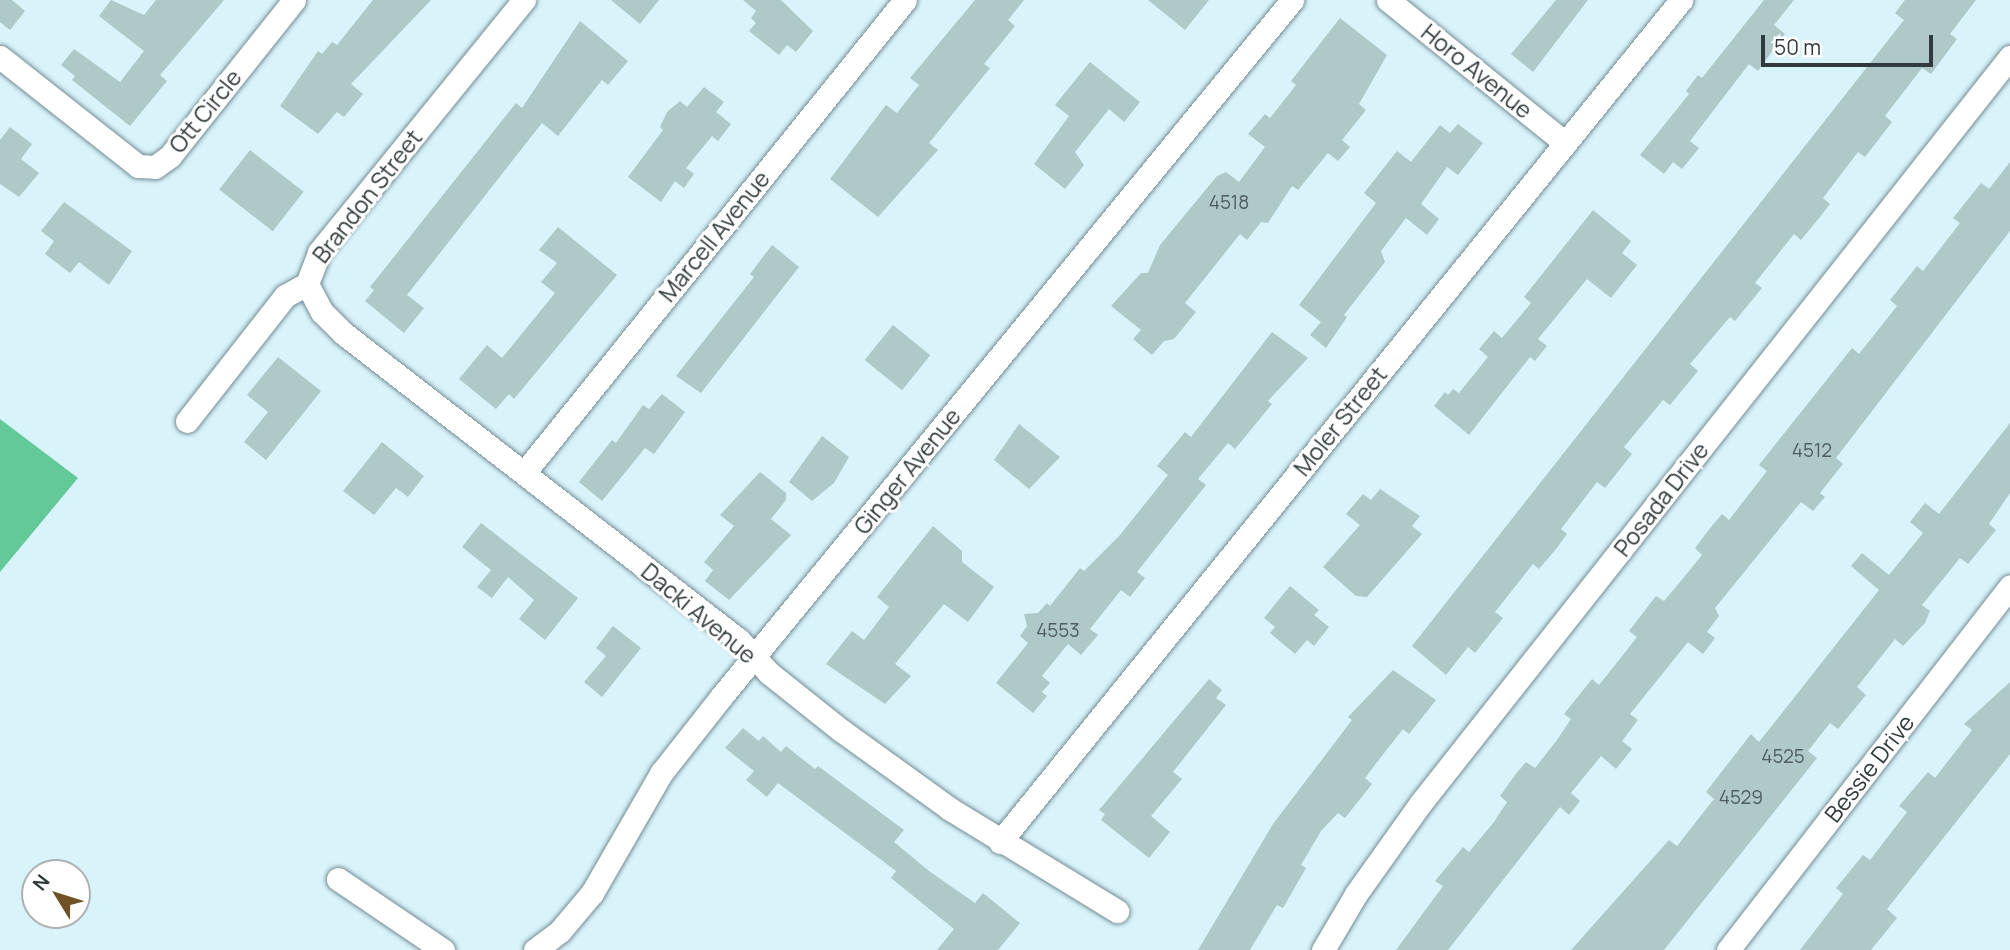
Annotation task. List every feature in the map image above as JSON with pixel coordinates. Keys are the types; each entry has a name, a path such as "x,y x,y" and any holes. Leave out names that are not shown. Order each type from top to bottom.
{"street":[{"name":"Ott Circle","path":"0,58 138,166 155,167 170,156 294,0"},
{"name":"Brandon Street","path":"187,421 285,296 307,284 319,252 524,0"},
{"name":"Marcell Avenue","path":"524,473 905,0"},
{"name":"Ginger Avenue","path":"535,950 560,931 592,893 662,772 1292,0"},
{"name":"Horo Avenue","path":"1388,0 1565,143"},
{"name":"Moler Street","path":"1000,842 1681,0"},
{"name":"Posada Drive","path":"1323,950 1356,894 1420,804 2010,57"},
{"name":"Dacki Avenue","path":"307,284 322,312 343,333 738,639 755,657 842,730 1000,842 1117,911"},
{"name":"Bessie Drive","path":"1728,950 2010,586"},
{"path":"338,879 443,950"}],"green space":[{"path":"0,419 78,478 0,572"}],"building":[{"path":"0,0 12,0 25,11 10,30 0,22"},
{"path":"111,0 144,15 156,0 224,0 160,75 167,81 130,126 72,80 75,76 61,65 74,49 120,82 144,51 99,16"},
{"path":"373,0 431,0 351,84 363,94 344,117 337,112 318,134 280,106 318,51 322,54 332,42 337,45"},
{"path":"611,0 659,0 640,24"},
{"path":"743,0 781,0 813,31 796,52 787,45 779,55 749,31 756,23 751,18 756,11"},
{"path":"975,0 1024,0 1008,20 1015,26 984,64 990,68 929,143 938,150 878,217 830,179 886,105 897,113 919,85 910,78"},
{"path":"1148,0 1209,0 1185,30"},
{"path":"1556,0 1588,0 1533,72 1511,54"},
{"path":"1764,0 1794,0 1774,25 1785,34 1758,71 1749,64 1690,141 1699,148 1682,169 1673,162 1664,174 1640,155 1689,94 1686,91 1698,75 1702,78"},
{"path":"1905,0 1976,0 1950,34 1957,39 1931,74 1922,68 1885,116 1892,122 1865,157 1858,152 1823,198 1830,204 1820,217 1801,240 1794,234 1755,283 1762,288 1735,321 1730,317 1690,364 1698,371 1670,405 1663,400 1624,447 1632,454 1605,488 1597,482 1561,529 1567,534 1556,549 1539,569 1533,564 1495,612 1503,618 1475,653 1468,647 1446,675 1412,646 1904,20 1895,13"},
{"path":"1340,18 1387,55 1359,104 1366,110 1342,140 1350,147 1338,161 1328,153 1298,190 1292,186 1268,223 1261,222 1247,240 1240,234 1185,303 1196,312 1174,339 1164,341 1152,355 1133,339 1141,330 1111,306 1141,273 1148,273 1160,245 1217,176 1226,172 1239,182 1265,147 1248,134 1265,114 1270,118 1296,85 1291,81"},
{"path":"580,21 628,61 608,85 602,80 558,136 542,123 407,295 424,308 404,333 365,301 374,290 370,287 516,103 522,108"},
{"path":"1090,62 1140,102 1124,122 1109,109 1075,152 1084,165 1065,189 1034,164 1069,116 1055,105"},
{"path":"704,87 724,102 716,112 731,124 718,141 712,136 686,168 694,174 684,188 675,181 661,202 628,177 663,130 660,127 667,112 680,101 687,107"},
{"path":"1458,124 1483,143 1458,175 1447,167 1421,204 1439,219 1427,235 1406,218 1381,251 1385,262 1344,315 1347,317 1326,348 1310,335 1321,322 1299,305 1376,203 1364,193 1397,151 1411,162 1440,125 1450,133"},
{"path":"10,127 32,144 21,159 39,173 19,197 0,184 0,140"},
{"path":"250,150 304,192 273,231 219,189"},
{"path":"2010,162 2010,231 1836,458 1843,464 1820,493 1825,497 1813,511 1801,502 1715,608 1719,616 1707,632 1715,638 1703,654 1688,642 1630,714 1638,720 1622,741 1632,749 1616,769 1601,756 1571,793 1580,801 1569,815 1560,807 1448,950 1396,950 1443,886 1435,881 1463,847 1469,852 1494,822 1507,802 1500,796 1515,775 1526,762 1535,768 1571,719 1564,714 1592,679 1599,685 1637,637 1629,631 1656,596 1664,601 1680,582 1702,555 1695,548 1711,527 1722,514 1729,520 1767,471 1759,465 1852,348 1859,354 1897,306 1890,300 1917,266 1923,271 1960,223 1953,218 1981,183 1989,189"},
{"path":"64,202 132,251 109,285 79,262 70,273 45,254 54,241 41,231"},
{"path":"1593,210 1631,241 1622,253 1637,265 1611,298 1587,279 1538,339 1547,346 1535,361 1530,357 1469,435 1434,406 1445,392 1448,395 1453,389 1459,393 1488,357 1479,349 1494,331 1502,338 1531,303 1524,297"},
{"path":"558,227 617,275 514,399 509,394 496,409 459,379 487,345 502,358 555,293 541,282 557,263 539,250"},
{"path":"772,245 799,267 701,393 676,376 754,277 750,274"},
{"path":"893,325 930,355 902,390 865,360"},
{"path":"1272,332 1308,358 1268,401 1272,404 1235,449 1228,443 1198,479 1206,485 1137,572 1145,578 1130,597 1121,590 1090,629 1098,635 1081,655 1068,644 1042,676 1050,683 1042,692 1047,696 1033,713 996,683 1028,643 1020,636 1027,626 1024,614 1038,613 1047,603 1050,606 1080,568 1084,571 1120,535 1168,475 1157,466 1185,432 1191,437"},
{"path":"278,357 321,391 266,460 244,442 268,412 247,395"},
{"path":"662,394 685,412 654,454 645,448 602,501 579,482 612,440 616,443 643,405 649,409"},
{"path":"2010,423 2010,493 1989,524 1996,530 1968,564 1960,558 1922,605 1930,611 1925,623 1903,646 1895,639 1857,687 1866,695 1838,729 1830,723 1808,751 1817,758 1664,950 1571,950 1669,840 1677,846 1714,799 1706,792 1751,734 1759,742 1879,590 1851,566 1862,553 1889,575 1923,533 1910,522 1925,503 1939,514"},
{"path":"1019,424 1060,457 1029,489 994,460"},
{"path":"822,436 849,457 834,483 812,501 789,482"},
{"path":"382,442 424,476 408,497 396,488 374,515 343,491"},
{"path":"760,472 786,493 786,500 771,519 791,535 729,600 705,581 713,570 704,562 734,526 720,515"},
{"path":"1380,489 1420,516 1412,526 1422,534 1367,597 1356,596 1323,567 1360,525 1346,514 1363,494 1371,500"},
{"path":"481,523 578,598 545,640 519,619 534,600 508,577 492,598 477,587 491,570 462,547"},
{"path":"933,526 962,551 962,562 994,587 968,622 944,604 895,664 911,676 885,704 826,664 852,631 864,640 889,607 877,597"},
{"path":"1290,586 1319,610 1314,615 1329,627 1314,646 1307,640 1295,654 1270,633 1275,627 1264,618"},
{"path":"613,626 641,648 602,697 584,682 606,656 596,648"},
{"path":"1393,670 1436,700 1409,734 1403,729 1381,757 1365,778 1372,784 1345,818 1338,813 1321,831 1301,865 1306,868 1283,908 1277,905 1250,950 1198,950 1273,824 1352,720 1348,717"},
{"path":"1209,679 1222,690 1216,698 1226,705 1173,772 1182,779 1151,816 1170,832 1149,858 1101,820 1105,814 1099,810"},
{"path":"2010,682 2010,754 1887,909 1897,918 1871,950 1800,950 1843,894 1836,888 1863,855 1870,860 1907,812 1899,806 1928,772 1935,778 1972,730 1964,724"},
{"path":"743,728 759,741 763,736 781,752 786,746 815,769 818,766 904,830 894,842 929,871 975,903 983,893 1020,923 998,950 937,950 954,929 891,878 896,871 778,783 767,797 746,780 754,771 725,748"}]}
